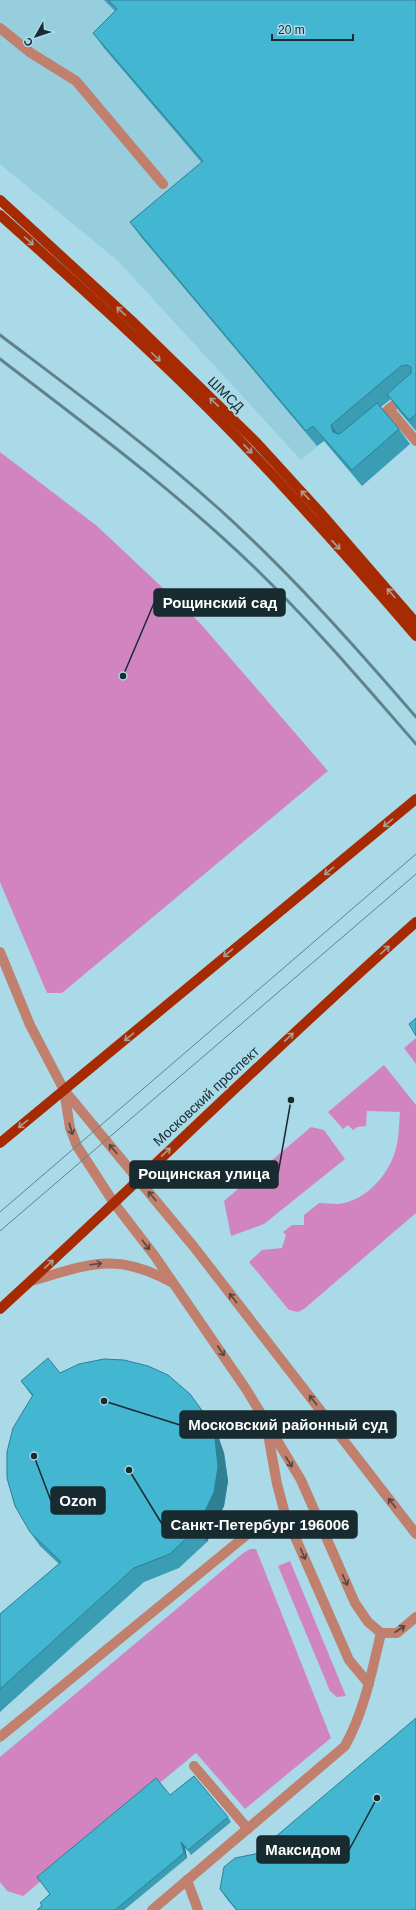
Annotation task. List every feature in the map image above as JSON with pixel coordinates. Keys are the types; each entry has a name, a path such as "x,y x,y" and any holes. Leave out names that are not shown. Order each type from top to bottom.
{"main road":[{"name":"ШМСД","path":"0,200 134,323 257,443 319,511 416,623"},
{"name":"ШМСД","path":"0,215 127,329 248,449 363,575 416,636"},
{"path":"0,1143 416,799"},
{"name":"Московский проспект","path":"0,1309 339,990 416,922"}],"street":[{"path":"0,28 31,53 76,81 163,184"},
{"path":"366,428 416,386"},
{"path":"389,409 416,441"},
{"path":"0,952 30,1025 64,1090 194,1247 416,1534"},
{"path":"64,1090 70,1128 77,1146 114,1203 174,1283 222,1352 301,1480 355,1602 368,1622 381,1633 397,1633 416,1617"},
{"path":"31,1281 94,1264 117,1263 139,1267 174,1283"},
{"path":"266,1423 277,1484 285,1514 349,1660 369,1684"},
{"path":"0,1737 249,1533 285,1514"},
{"path":"152,1910 248,1830 345,1746 354,1730 369,1684 381,1633"},
{"path":"194,1766 248,1830"},
{"path":"187,1880 198,1910"}],"shaded area":[{"path":"0,0 416,0 416,364 301,460 118,261 0,164"},
{"path":"0,452 97,526 199,622 328,771 62,993 47,993 0,882"},
{"path":"416,1038 416,1064 404,1048"},
{"path":"384,1065 416,1105 416,1213 304,1309 298,1312 289,1310 249,1262 262,1250 282,1248 286,1235 283,1232 292,1225 304,1225 304,1215 319,1203 338,1204 348,1202 366,1193 381,1179 395,1152 399,1132 400,1112 367,1111 366,1126 357,1127 353,1130 348,1125 343,1129 328,1112"},
{"path":"311,1127 324,1130 345,1159 264,1224 231,1236 224,1201"},
{"path":"250,1549 256,1549 331,1738 245,1809 196,1753 23,1896 7,1891 0,1882 0,1757 242,1554"},
{"path":"290,1561 346,1696 337,1697 330,1691 278,1566"}],"building":[{"path":"108,0 416,0 416,414 409,420 387,394 411,373 411,367 407,365 401,366 331,425 333,432 338,434 341,433 377,403 399,429 352,470 313,426 306,431 130,222 203,161 93,33 117,9"},
{"path":"416,1018 416,1036 409,1024"},
{"path":"48,1358 60,1373 79,1364 104,1359 124,1360 148,1366 168,1375 190,1394 206,1416 215,1439 218,1467 214,1492 197,1528 170,1554 134,1568 0,1689 0,1614 61,1562 30,1532 15,1506 7,1478 7,1452 13,1428 33,1395 21,1381"},
{"path":"416,1718 416,1910 237,1910 220,1889 224,1867 235,1858 255,1854"},
{"path":"194,1776 228,1817 188,1850 181,1842 184,1853 115,1910 37,1910 42,1906 40,1903 50,1894 37,1877 156,1778 170,1795"}],"tram line":[{"path":"0,1212 416,854"},
{"path":"0,1231 416,874"}],"railway":[{"path":"0,335 138,441 218,508 296,583 416,717"},
{"path":"0,359 129,459 223,538 253,566 316,631 416,744"}],"place":[{"name":"Рощинский сад","path":"123,676"},
{"name":"Рощинская улица","path":"291,1100"},
{"name":"Московский районный суд","path":"104,1401"},
{"name":"Ozon","path":"34,1456"},
{"name":"Санкт-Петербург 196006","path":"129,1470"},
{"name":"Максидом","path":"377,1798"}]}
